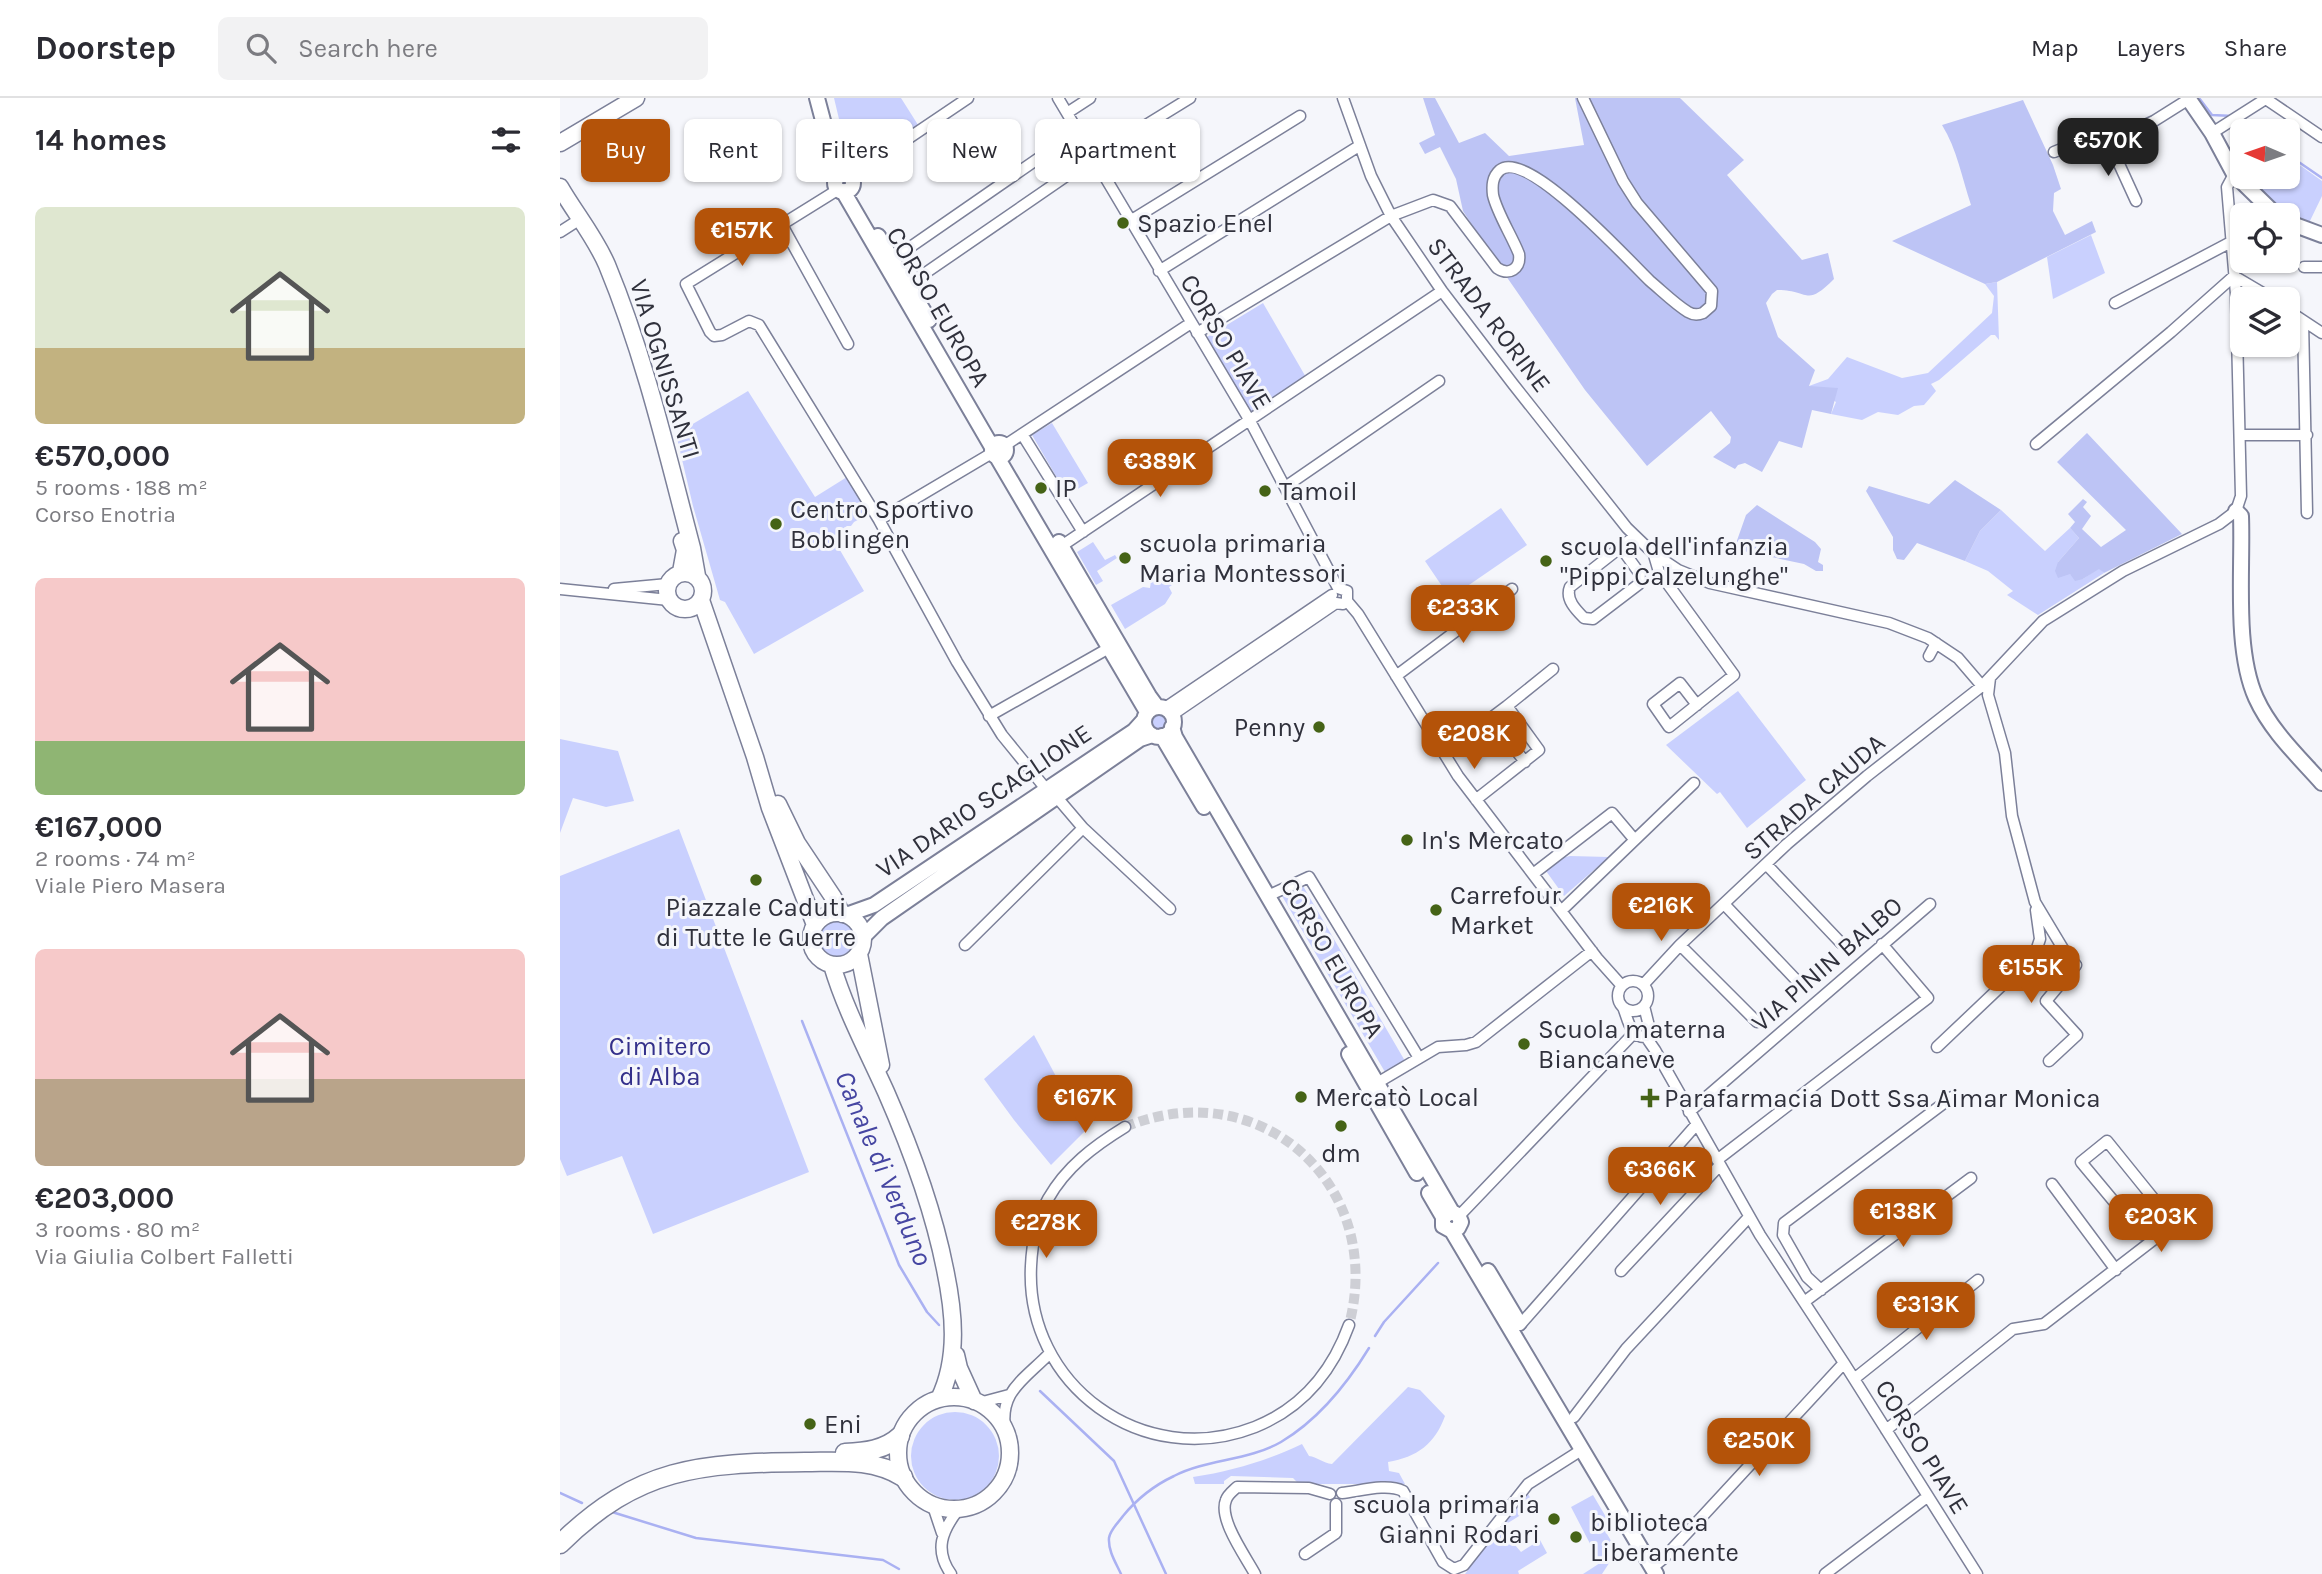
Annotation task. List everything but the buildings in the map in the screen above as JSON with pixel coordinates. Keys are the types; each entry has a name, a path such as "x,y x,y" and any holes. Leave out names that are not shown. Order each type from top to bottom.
{"highway":[{"path":"560,1534 589,1507 636,1478 679,1463 715,1455 741,1453 856,1452 880,1449 900,1436"},
{"path":"560,1545 594,1513 639,1486 680,1471 741,1462 856,1462 881,1466 903,1477"}],"main road":[{"path":"560,143 636,98"},
{"name":"CORSO EUROPA","path":"817,98 845,183 998,450 1453,1220"},
{"name":"CORSO EUROPA","path":"825,98 845,183 908,285 998,450"},
{"path":"2189,99 2230,167"},
{"path":"560,132 580,131"},
{"name":"VIA OGNISSANTI","path":"560,187 606,264 645,367 692,548 689,574"},
{"path":"2249,189 2264,203"},
{"name":"VIA OGNISSANTI","path":"560,203 567,228 589,244 607,282 632,351 689,574"},
{"path":"2300,227 2322,235"},
{"path":"2236,511 2241,516 2242,611 2249,676 2256,698 2276,732 2322,783"},
{"name":"CORSO EUROPA","path":"1058,549 1109,648 1159,720 1175,737 1377,1083 1583,1449 1659,1570"},
{"path":"689,574 704,590 696,604 678,608 669,592 671,579 689,574"},
{"path":"696,604 717,650 770,808 815,925 811,944 813,949 821,960 832,965 847,963 859,954"},
{"name":"VIA DARIO SCAGLIONE","path":"863,937 882,918 1134,731 1159,720"},
{"path":"755,757 797,843 844,914 858,923 863,937 859,954 887,1095"},
{"name":"VIA DARIO SCAGLIONE","path":"844,914 874,905 1051,793"},
{"path":"815,925 827,915 844,914"},
{"path":"832,965 839,989 887,1095 924,1187 940,1243 950,1289 953,1343 951,1370 939,1399"},
{"path":"1453,1220 1520,1325 1659,1570"},
{"path":"953,1343 959,1368 976,1402"},
{"path":"951,1397 976,1402 994,1414 1006,1434 1010,1460 1001,1484 982,1502 958,1510 933,1506 915,1494 903,1477 898,1461 900,1436 915,1412 939,1399 951,1397"}],"street":[{"path":"968,98 782,225 686,284 710,332 715,336 752,321 759,325 879,520 989,716 1083,828 1170,909"},
{"name":"CORSO PIAVE","path":"1058,98 1071,119"},
{"path":"1067,113 1090,98"},
{"path":"1156,119 1190,98"},
{"name":"STRADA RORINE","path":"1343,98 1371,176 1391,216 1442,291 1627,528 1654,554 1678,570 1710,583 1889,623 1936,643 1958,658 1982,686"},
{"path":"1197,333 1391,216 1427,201 1440,201 1456,211 1497,268 1510,272 1517,267 1519,254 1494,199 1492,186 1500,170 1506,167 1518,167 1547,184 1688,312 1703,313 1713,301 1712,291 1637,202 1623,181 1583,98"},
{"path":"2212,133 2266,98 2322,137"},
{"path":"2054,152 2069,146 2084,153 2154,121 2189,99"},
{"path":"1130,221 1300,117"},
{"path":"2109,142 2136,201"},
{"path":"1159,271 1359,146"},
{"path":"893,259 1035,161"},
{"path":"2230,181 2227,187 2230,228"},
{"path":"908,285 1058,182"},
{"name":"CORSO PIAVE","path":"1108,182 1250,421 1285,486 1338,597 1357,614 1441,751 1476,800 1622,986"},
{"path":"782,225 848,344"},
{"path":"2115,303 2230,243"},
{"path":"2304,267 2322,267"},
{"path":"2234,273 2241,496 2236,511"},
{"path":"2234,276 2253,287"},
{"path":"2036,444 2234,276"},
{"path":"1058,549 1442,291"},
{"path":"2300,319 2322,333"},
{"path":"2303,321 2307,513"},
{"path":"879,520 998,450 1190,322"},
{"path":"1285,486 1438,381"},
{"path":"1022,434 1083,532"},
{"path":"2240,435 2307,435"},
{"name":"STRADA CAUDA","path":"1643,985 1680,945 1766,864 1867,776 1982,686 2043,621 2123,571 2220,524 2236,511"},
{"path":"1622,548 1640,574 1639,584 1593,619 1584,618 1570,600 1570,587 1635,536"},
{"path":"1654,554 1659,572 1734,675 1697,705 1669,727 1653,704 1680,682 1697,705"},
{"path":"560,589 669,592"},
{"path":"1396,676 1512,589"},
{"path":"596,591 669,592"},
{"name":"VIA DARIO SCAGLIONE","path":"1159,720 1338,597"},
{"path":"1929,656 1936,643"},
{"path":"989,716 1109,648"},
{"path":"1525,762 1491,718 1553,669"},
{"path":"1937,1047 2035,954 2040,939 2035,902 2012,816 2005,753 1988,695 1990,678"},
{"path":"1476,800 1539,750 1507,706"},
{"path":"1561,911 1694,783"},
{"path":"1533,874 1612,813 1634,839"},
{"path":"965,945 1083,828"},
{"path":"1766,864 1841,943"},
{"name":"CORSO EUROPA","path":"1272,894 1310,877 1419,1058"},
{"path":"2035,902 2068,957 2076,965 2046,1001 2077,1035 2049,1061"},
{"name":"VIA PININ BALBO","path":"1689,1112 1930,904"},
{"path":"1724,905 1800,984"},
{"path":"1622,1271 1719,1162 1928,998 1882,944"},
{"path":"1680,945 1757,1023"},
{"path":"1377,1083 1438,1047 1476,1042 1592,951"},
{"path":"1623,1007 1634,1011 1644,1006 1648,995 1643,985 1632,981 1622,986 1618,996 1633,1033 1646,1037"},
{"name":"CORSO PIAVE","path":"1644,1006 1648,1026 1646,1037 1749,1217 1977,1574"},
{"path":"1453,1220 1633,1033"},
{"path":"1821,1290 1807,1277 1783,1235 1784,1223 1952,1097"},
{"path":"1520,1325 1696,1125"},
{"path":"1125,1127 1088,1151 1068,1171 1048,1200 1031,1255 1030,1280 1034,1310 1050,1353 1069,1381 1092,1403 1148,1433 1180,1440 1242,1432 1293,1406 1319,1380 1341,1347 1349,1325"},
{"path":"1886,1430 2013,1329 2044,1324 2170,1227 2170,1219 2107,1141 2081,1162 2141,1234"},
{"path":"1804,1302 1970,1178"},
{"path":"2052,1184 2116,1270"},
{"path":"1574,1417 1626,1349 1749,1217"},
{"path":"1854,1379 1978,1280"},
{"path":"1006,1434 1003,1411 1009,1395 1050,1353"},
{"path":"1659,1570 1844,1363"},
{"path":"976,1402 1009,1395"},
{"path":"1336,1504 1330,1501 1330,1494 1334,1490 1342,1493 1395,1488 1403,1491 1443,1562 1454,1569 1464,1565 1528,1484 1583,1449"},
{"path":"1255,1574 1228,1527 1224,1506 1229,1495 1237,1487 1309,1488 1330,1494"},
{"path":"1336,1504 1342,1500 1342,1493"},
{"path":"1825,1574 1927,1497"},
{"path":"1305,1554 1336,1533 1336,1504"},
{"path":"933,1506 942,1533 941,1553 951,1574"},
{"path":"942,1533 958,1510"}],"green space":[{"path":"834,98 901,98 920,128 913,132 913,119 839,119"},
{"path":"2300,165 2322,181 2322,196 2308,225 2300,220 2300,203 2275,203 2262,189 2300,189"},
{"path":"2091,235 2105,273 2053,299 2047,257"},
{"path":"1997,282 1999,340 1995,335 1991,335 1931,384 1936,391 1924,405 1914,406 1898,415 1878,412 1862,420 1831,414 1836,402 1809,386 1828,379 1847,357 1902,378 1928,373 1992,313 1994,296 1985,284"},
{"path":"1263,303 1307,379 1252,415 1207,337"},
{"name":"Centro Sportivo Boblingen","path":"748,391 815,497 847,477 869,514 836,533 834,540 864,591 754,654 725,602 720,600 676,434"},
{"path":"1052,423 1088,483 1067,495 1032,435"},
{"path":"1501,508 1527,545 1450,598 1425,561"},
{"path":"2001,510 2045,551 2070,528 2079,538 2058,562 2070,574 2083,579 2099,568 2104,573 2038,615 2007,595 2013,591 1988,571 1965,561 1980,531"},
{"path":"1093,542 1105,560 1115,555 1117,558 1097,571 1103,581 1096,585 1077,552"},
{"path":"1165,573 1172,585 1169,587 1172,593 1165,604 1125,629 1111,605 1143,587 1150,588 1151,581"},
{"path":"1738,691 1806,780 1747,828 1720,792 1717,794 1666,745"},
{"path":"1156,714 1162,714 1167,722 1165,728 1156,730 1151,725 1151,719"},
{"path":"560,739 618,751 634,801 606,807 573,798 560,833"},
{"name":"Cimitero di Alba","path":"679,829 809,1172 653,1234 622,1156 567,1176 560,1159 560,876"},
{"path":"1609,857 1564,896 1546,871 1561,858"},
{"path":"1303,886 1405,1061 1385,1072 1282,896"},
{"path":"837,919 851,925 857,939 851,953 837,959 823,953 817,939 823,925"},
{"path":"1034,1035 1085,1131 1051,1165 984,1079"},
{"path":"1408,1387 1420,1390 1445,1416 1436,1434 1424,1448 1408,1457 1388,1462 1389,1471 1399,1473 1405,1484 1299,1484 1293,1478 1231,1476 1224,1484 1195,1484 1193,1477 1249,1465 1302,1444 1309,1456 1332,1464"},
{"path":"955,1412 972,1415 986,1425 996,1439 999,1456 996,1473 986,1487 972,1497 955,1500 938,1497 924,1487 914,1473 911,1456 914,1439 924,1425 938,1415"},
{"path":"1528,1494 1535,1506 1503,1526 1503,1531 1513,1546 1521,1552 1540,1540 1547,1553 1518,1571 1519,1574 1465,1574 1519,1499"},
{"path":"1593,1495 1606,1517 1600,1522 1617,1551 1602,1574 1583,1574 1600,1563 1571,1507"}],"shaded area":[{"path":"1423,98 1435,98 1459,143 1485,133 1509,156 1584,145 1575,98 1680,98 1744,160 1727,175 1802,260 1828,253 1834,279 1825,288 1812,295 1777,290 1766,303 1778,337 1815,370 1809,386 1838,388 1831,414 1812,410 1802,448 1779,441 1762,472 1745,463 1735,469 1713,457 1730,443 1731,437 1711,411 1647,466 1585,390 1488,250 1463,211 1456,179 1440,147 1425,154 1419,143 1435,135"},
{"path":"2023,100 2061,189 2054,193 2053,211 2065,235 2092,221 2096,232 1997,282 1985,284 1892,241 1971,205 1955,154 1942,125"},
{"path":"2087,433 2182,534 2104,573 2099,569 2075,581 2070,574 2058,578 2055,571 2058,562 2079,538 2070,528 2075,522 2068,514 2083,499 2087,502 2083,507 2091,516 2082,529 2101,547 2126,530 2057,462"},
{"path":"1955,480 2001,510 1980,531 1965,561 1917,543 1904,560 1897,559 1893,550 1893,537 1866,491 1869,486 1929,504"},
{"path":"1757,505 1815,542 1821,549 1818,562 1823,565 1823,571 1816,571 1804,564 1734,549 1746,515"}],"waterway":[{"path":"2199,98 2212,115 2233,116"},
{"path":"2300,163 2322,178"},
{"name":"Canale di Verduno","path":"802,1021 899,1265 927,1312 939,1325"},
{"path":"1375,1336 1384,1322 1438,1263"},
{"path":"1121,1574 1111,1552 1110,1535 1123,1516 1140,1499 1160,1484 1187,1470 1255,1453 1295,1433 1331,1400 1369,1348"},
{"name":"Canale di Verduno","path":"1040,1391 1114,1461 1166,1574"},
{"path":"560,1493 582,1503"},
{"path":"612,1512 696,1538 883,1560 899,1569"}],"tunnel":[{"path":"1125,1127 1175,1114 1222,1115 1265,1128 1302,1152 1330,1186 1349,1227 1356,1274 1349,1325"}],"place":[{"name":"Spazio Enel","path":"1123,223"},
{"name":"IP","path":"1041,488"},
{"name":"Tamoil","path":"1265,491"},
{"name":"Centro Sportivo Boblingen","path":"776,524"},
{"name":"scuola primaria Maria Montessori","path":"1125,558"},
{"name":"scuola dell'infanzia \"Pippi Calzelunghe\"","path":"1546,561"},
{"name":"Penny","path":"1319,727"},
{"name":"In's Mercato","path":"1407,840"},
{"name":"Piazzale Caduti di Tutte le Guerre","path":"756,880"},
{"name":"Carrefour Market","path":"1436,910"},
{"name":"Scuola materna Biancaneve","path":"1524,1044"},
{"name":"Mercatò Local","path":"1301,1097"},
{"name":"Parafarmacia Dott Ssa Aimar Monica","path":"1650,1098"},
{"name":"dm","path":"1341,1126"},
{"name":"Eni","path":"810,1424"},
{"name":"scuola primaria Gianni Rodari","path":"1554,1519"},
{"name":"biblioteca Liberamente","path":"1576,1537"}]}
